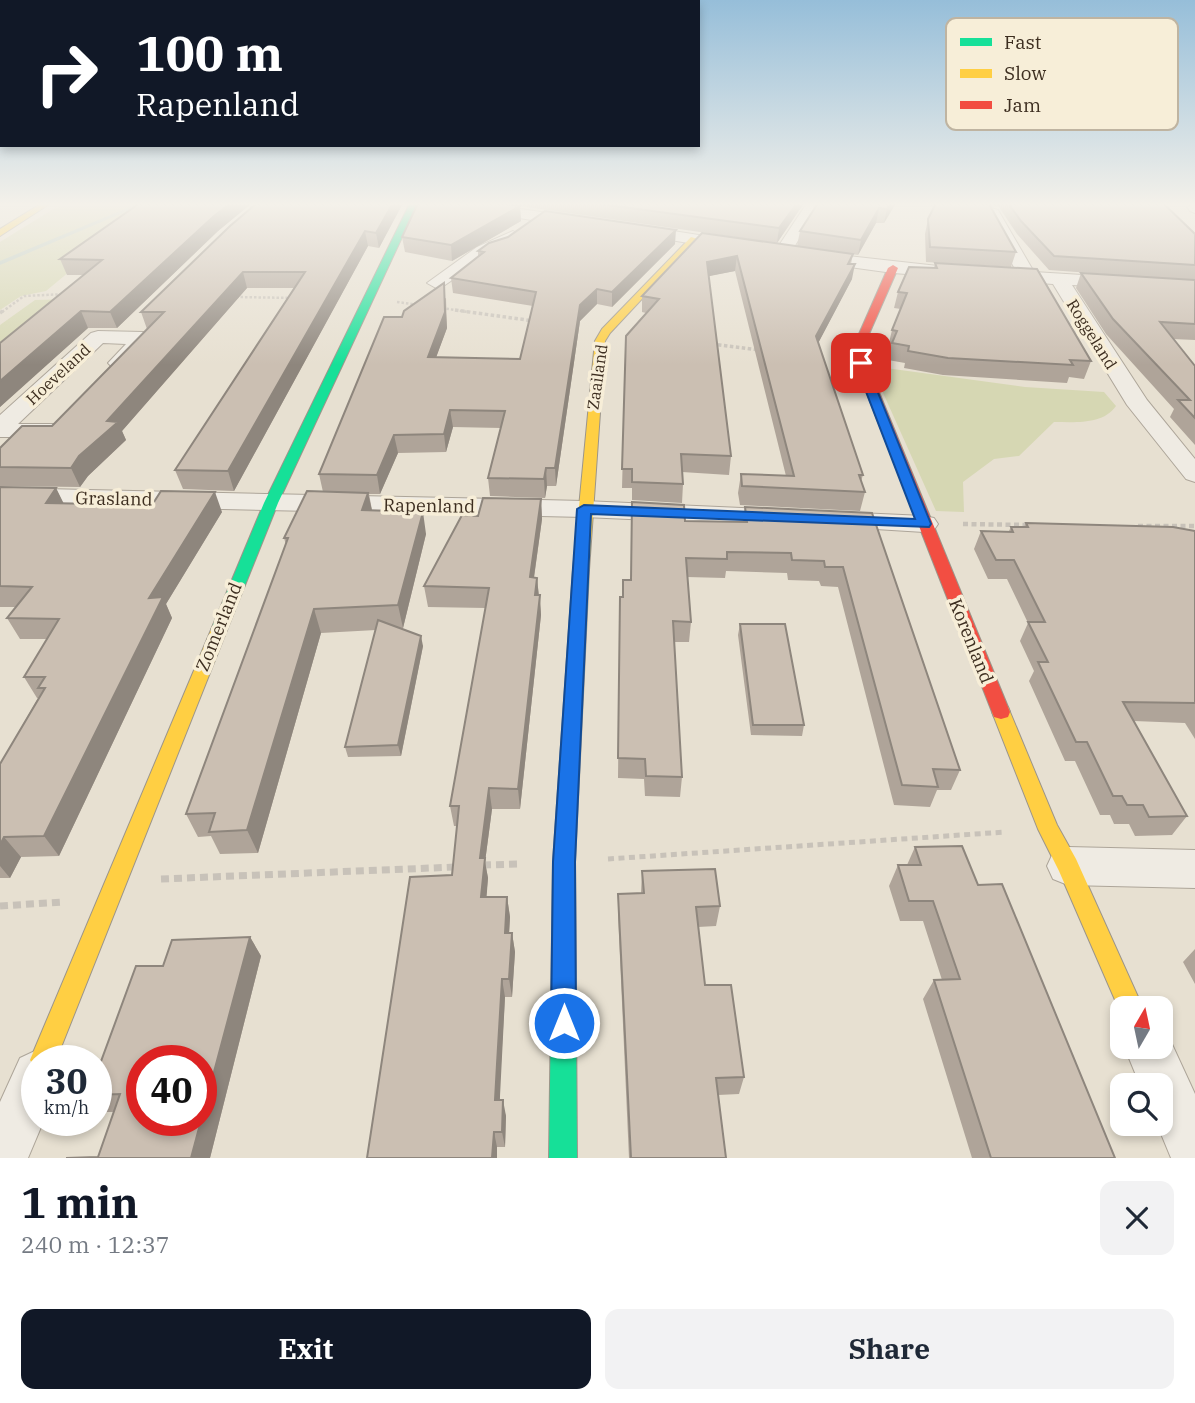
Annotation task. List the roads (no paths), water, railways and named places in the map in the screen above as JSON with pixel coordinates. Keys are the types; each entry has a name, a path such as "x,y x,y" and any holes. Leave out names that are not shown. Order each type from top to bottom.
{"street":[{"name":"Zomerland","path":"49,1045 271,503 388,257"},
{"path":"436,283 474,257"},
{"name":"Zaailand","path":"563,1158 564,862 584,509 600,341 606,331 677,257"},
{"path":"813,257 893,268 960,273"},
{"path":"1017,257 1028,277"},
{"name":"Korenland","path":"893,268 864,334 861,363 1048,829 1068,866 1126,996"},
{"path":"988,275 1195,287"},
{"name":"Roggeland","path":"1059,279 1126,388 1195,474"},
{"path":"123,338 141,321"},
{"name":"Hoeveland","path":"3,437 98,337 144,338 107,375"},
{"name":"Hoeveland","path":"3,437 28,431 52,432 70,413"},
{"name":"Grasland","path":"0,496 271,503"},
{"name":"Rapenland","path":"271,503 584,509 924,524"},
{"path":"1068,866 1195,869"},
{"path":"1154,1059 1195,1152"},
{"path":"2,1158 21,1113"}],"waterway":[{"path":"0,263 14,257"}]}
